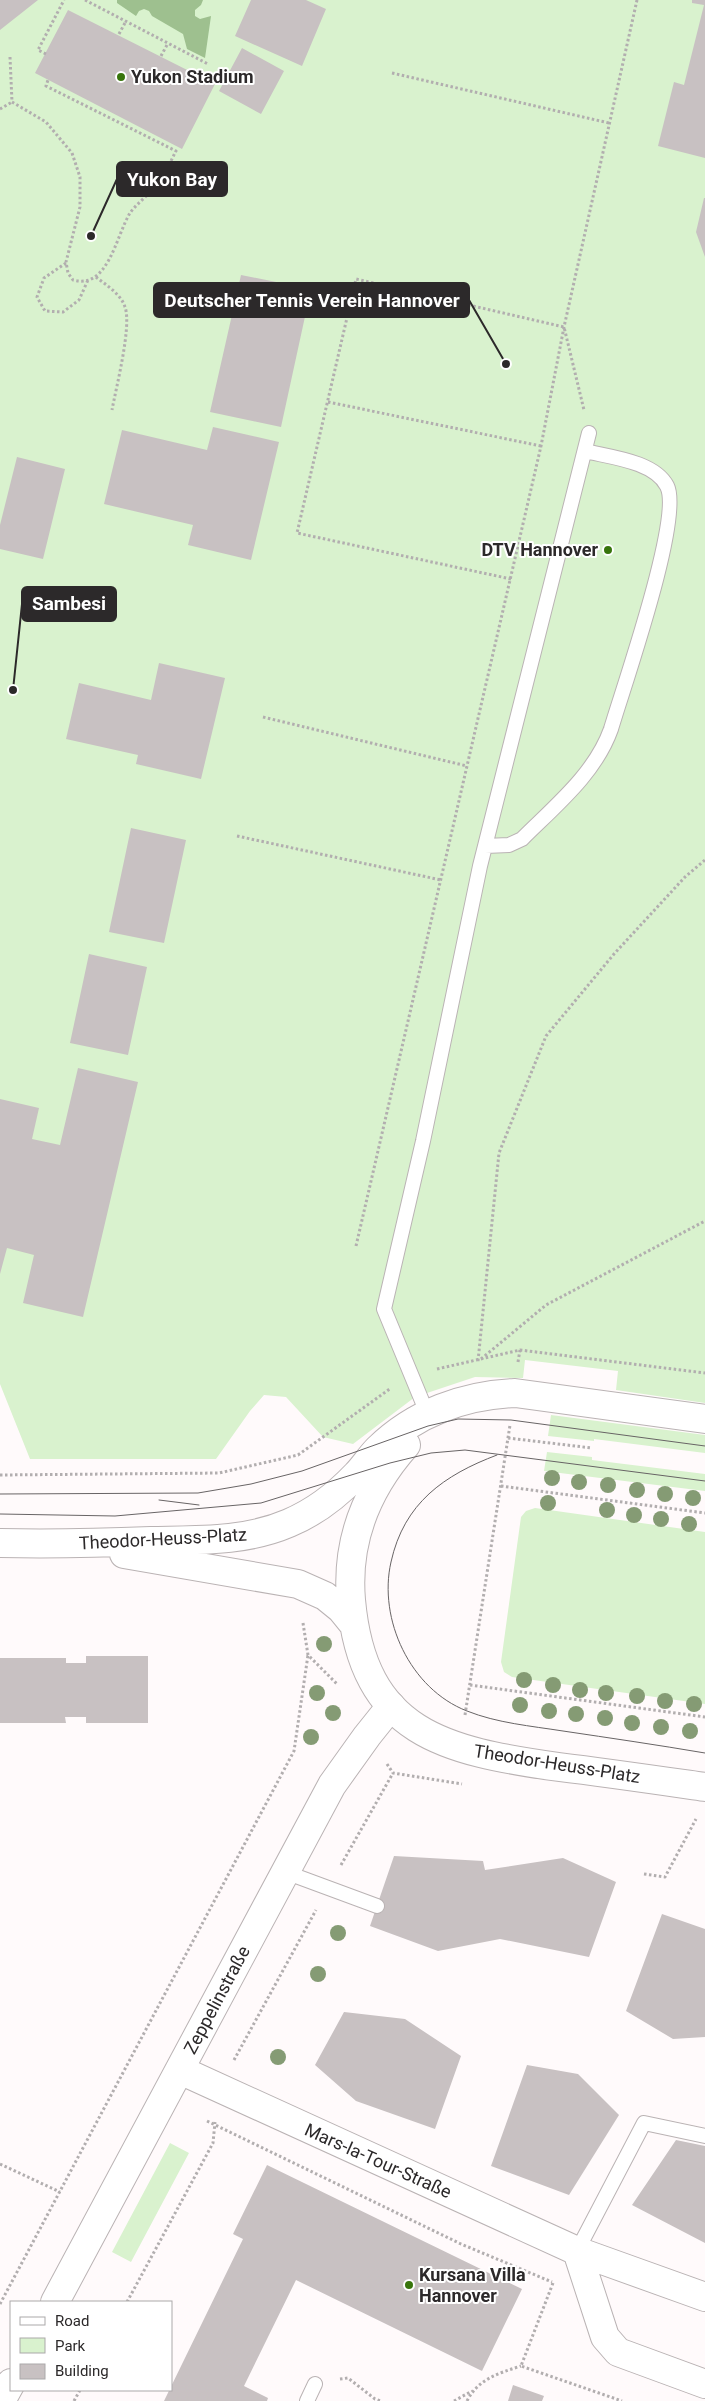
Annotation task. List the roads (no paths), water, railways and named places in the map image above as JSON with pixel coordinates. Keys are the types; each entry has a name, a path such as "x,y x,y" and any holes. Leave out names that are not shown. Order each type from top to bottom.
{"street":[{"name":"Theodor-Heuss-Platz","path":"61,1544 231,1539 261,1533 289,1523 316,1509 340,1491 389,1439 427,1413 492,1394 515,1393 705,1419"},
{"name":"Theodor-Heuss-Platz","path":"472,1399 455,1406 416,1434 390,1463 367,1501 358,1527 351,1562 354,1626 367,1669 377,1688 391,1706 423,1733 462,1749 506,1759 705,1787"},
{"path":"0,1543 61,1544"},
{"name":"Theodor-Heuss-Platz","path":"61,1544 298,1584 324,1596 354,1626"},
{"name":"Zeppelinstraße","path":"56,2301 332,1785 391,1706"},
{"name":"Mars-la-Tour-Straße","path":"180,2070 577,2251 705,2297"},
{"path":"577,2251 605,2337 618,2352 705,2384"},
{"path":"2,2401 10,2385"}],"lane":[{"path":"427,1413 384,1309 423,1141 485,846 589,433"},
{"path":"485,846 509,846 522,839 595,763 604,748 611,729 662,560 670,504 667,486 654,472 637,463 585,451"},
{"path":"285,1872 376,1906"},
{"path":"577,2251 644,2123 705,2136"},
{"path":"307,2401 315,2384"}],"tram line":[{"path":"0,1494 198,1493 251,1484 302,1471 428,1426 458,1419 511,1420 705,1446"},
{"path":"0,1514 115,1516 261,1503 390,1463 431,1453 465,1450 705,1481"},
{"path":"497,1455 460,1472 429,1494 416,1507 397,1541 391,1562 388,1584 389,1606 394,1628 403,1650 414,1669 429,1686 447,1701 478,1715 526,1726 705,1753"},
{"path":"159,1500 199,1505"}],"place":[{"name":"Yukon Stadium","path":"121,77"},
{"name":"Yukon Bay","path":"91,236"},
{"name":"Deutscher Tennis Verein Hannover","path":"506,364"},
{"name":"DTV Hannover","path":"608,550"},
{"name":"Sambesi","path":"13,690"},
{"name":"Kursana Villa Hannover","path":"409,2285"}]}
